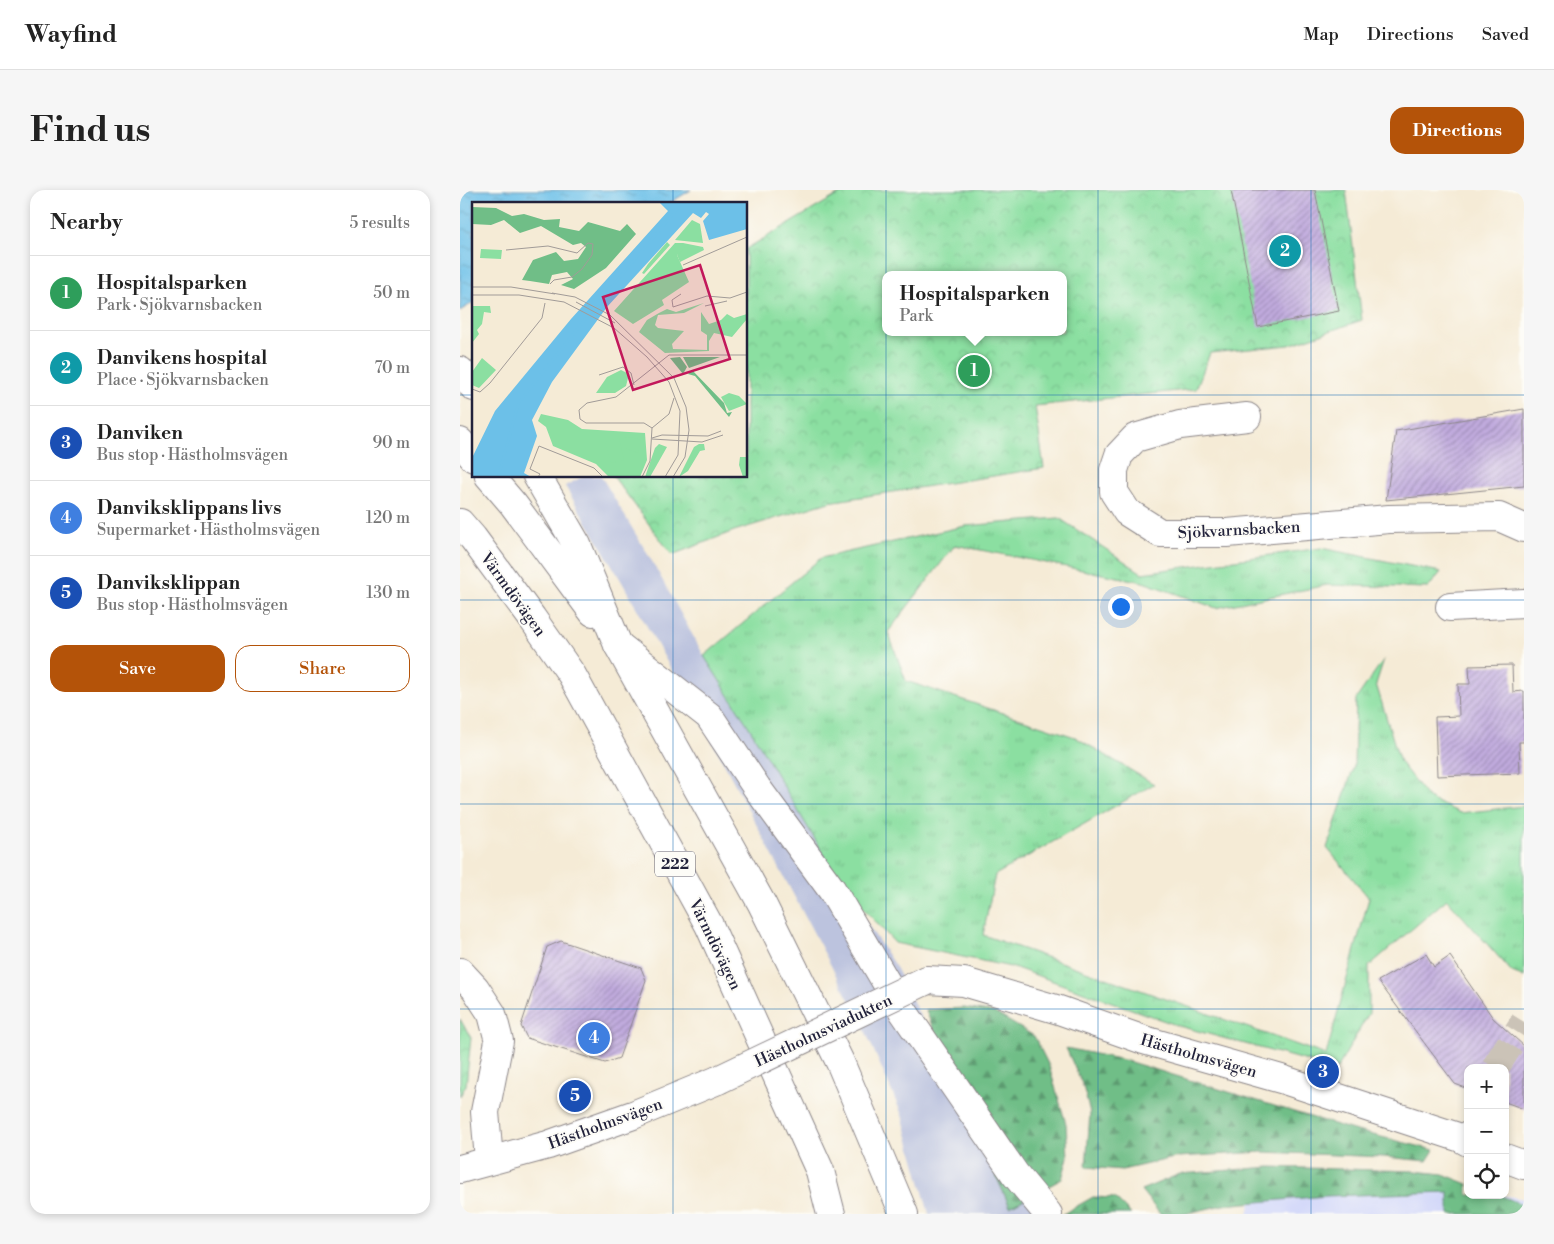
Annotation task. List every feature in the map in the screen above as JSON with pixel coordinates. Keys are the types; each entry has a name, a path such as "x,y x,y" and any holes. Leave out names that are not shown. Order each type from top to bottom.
{"street":[{"path":"460,371 472,385"},
{"name":"Sjökvarnsbacken","path":"1247,417 1180,425 1135,438 1119,455 1114,470 1114,492 1127,512 1160,533 1227,533 1389,519 1499,517 1524,528"},
{"path":"460,442 472,456"},
{"path":"491,478 513,504 618,645 709,716 757,788 832,890 903,1011 1015,1174 1048,1214"},
{"path":"539,478 577,545 618,645 762,904 840,1062 904,1214"},
{"name":"Värmdövägen","path":"466,530 572,675 709,925 820,1171 831,1214"},
{"path":"1450,607 1524,603"},
{"path":"460,972 475,988 492,1014 499,1041 485,1112 489,1160"},
{"name":"Hästholmsvägen","path":"927,980 964,982 983,987 1059,1010 1144,1040 1464,1133"},
{"name":"Hästholmsviadukten","path":"718,1080 927,980"},
{"name":"Hästholmsvägen","path":"460,1169 548,1145 718,1080"},
{"path":"1509,1159 1524,1165"}],"shaded area":[{"path":"580,478 602,478 653,563 704,656 749,727 841,884 897,969 930,1036 1046,1214 929,1214 902,1115 864,1028 720,756 622,582 565,486"},
{"path":"1451,1186 1464,1193 1464,1199 1509,1199 1509,1196 1524,1199 1524,1214 1248,1214 1254,1189"}],"green space":[{"path":"846,190 1346,190 1362,320 1289,345 1210,353 1196,389 1035,406 1044,468 829,502 734,531 672,555 614,478 748,478 748,248"},
{"path":"1059,518 1142,573 1321,548 1441,572 1428,588 1327,585 1216,608 1143,582 955,545 888,632 906,681 1075,737 1154,784 995,875 983,935 1326,1055 1369,898 1327,848 1354,766 1356,699 1384,659 1376,684 1400,762 1428,798 1460,813 1524,806 1524,977 1512,972 1447,899 1369,966 1369,1013 1337,1069 1179,1026 1016,968 895,943 841,884 749,727 704,656 821,558 965,526"},
{"path":"964,1008 995,1013 1034,1036 1049,1066 1066,1124 1068,1157 1062,1179 1010,1207 951,1076 926,1010"},
{"path":"460,1019 471,1038 466,1085 460,1096"},
{"path":"1066,1048 1124,1060 1353,1130 1434,1150 1427,1161 1384,1157 1263,1152 1178,1157 1122,1170 1086,1167 1090,1113 1083,1086"},
{"path":"1270,1167 1416,1171 1443,1174 1464,1182 1464,1199 1509,1199 1524,1205 1524,1214 1449,1214 1449,1192 1326,1196 1223,1205 1184,1214 1160,1214 1141,1190 1180,1174"},
{"path":"1093,1197 1115,1198 1131,1214 1063,1214"}],"water":[{"path":"460,190 691,190 671,202 472,202 472,303 460,311"}],"building":[{"path":"1231,190 1315,190 1339,311 1258,327"},
{"path":"1524,409 1524,486 1386,500 1396,431"},
{"path":"1512,665 1513,692 1524,691 1524,742 1519,742 1520,773 1437,776 1435,717 1459,716 1458,684 1470,684 1469,666"},
{"path":"561,941 641,968 646,980 619,1058 605,1063 527,1038 521,1026 547,947"},
{"path":"1426,954 1434,967 1450,956 1493,1018 1524,1046 1524,1109 1509,1103 1509,1064 1464,1064 1464,1087 1455,1084 1378,981"}],"ferry route":[{"path":"460,196 469,190"}],"tunnel":[{"path":"1498,1064 1524,1022"}],"place":[{"name":"Danvikens hospital","path":"1285,251"},
{"name":"Hospitalsparken","path":"974,371"},
{"name":"Danviksklippans livs","path":"594,1038"},
{"name":"Danviken","path":"1323,1072"},
{"name":"Danviksklippan","path":"575,1096"}]}
